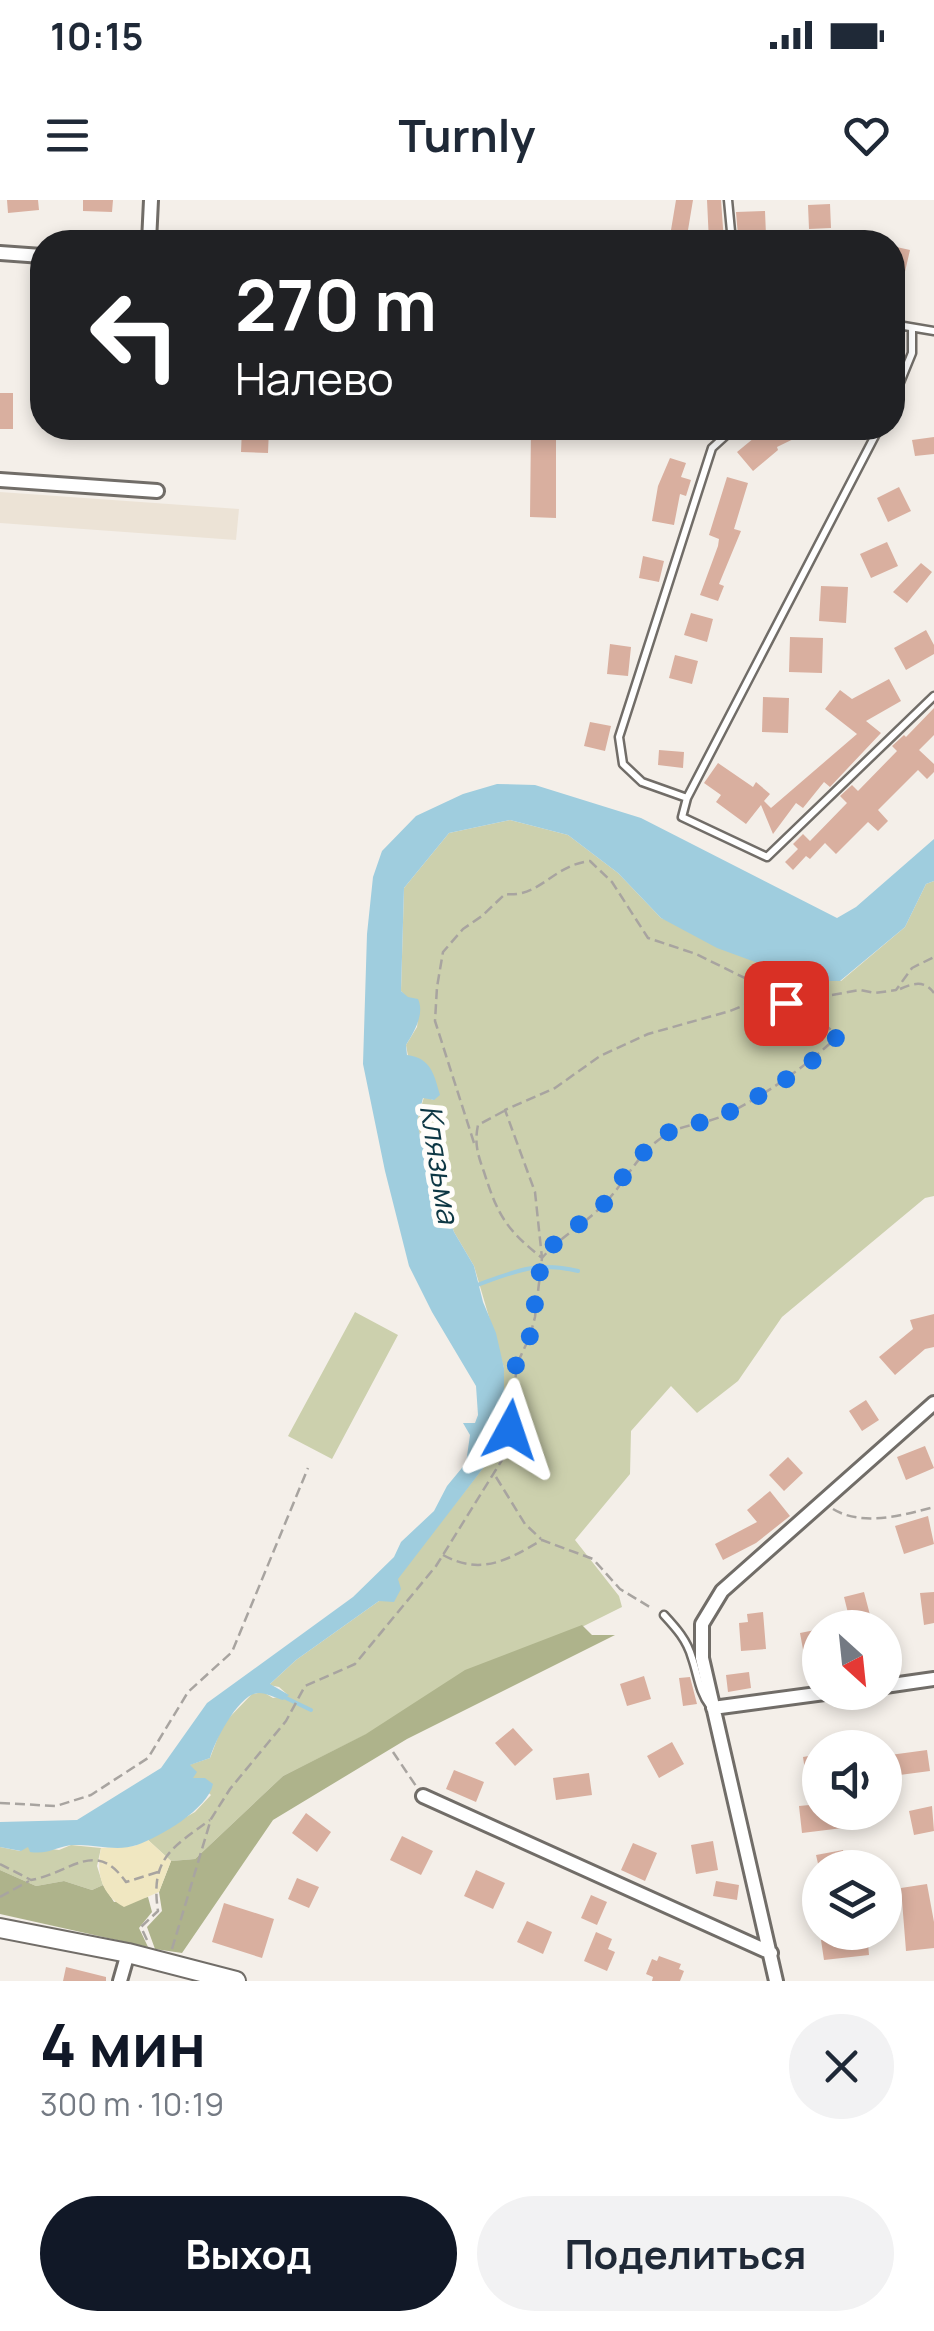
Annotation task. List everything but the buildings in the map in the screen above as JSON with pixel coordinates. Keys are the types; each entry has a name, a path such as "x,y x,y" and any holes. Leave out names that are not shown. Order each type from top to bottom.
{"street":[{"path":"150,230 151,200"},
{"path":"0,253 30,255"},
{"path":"0,480 157,490"},
{"path":"776,1981 712,1708 702,1658 702,1624 722,1591 934,1403"},
{"path":"902,1684 934,1679"},
{"path":"712,1708 802,1696"},
{"path":"422,1796 771,1953"},
{"path":"0,1928 128,1953 236,1981"},
{"path":"120,1981 128,1953"}],"lane":[{"path":"728,200 731,230"},
{"path":"905,327 934,331"},
{"path":"905,370 912,353 912,329"},
{"path":"687,798 642,782 623,764 619,738 712,448 721,440"},
{"path":"873,440 687,798 682,817 767,858 934,696"},
{"path":"664,1615 681,1633 692,1654 702,1693 712,1708"}],"path":[{"path":"542,1259 515,1236 496,1211 435,1021 443,952 462,929 505,894 518,896 538,888 572,863 590,861 612,882 648,938 696,954 757,984 794,986 823,997"},
{"path":"896,990 912,968 934,958"},
{"path":"786,1003 860,990 896,990 914,983 924,984 934,993"},
{"path":"474,1143 478,1126 556,1088 600,1056 648,1034 730,1012 759,998 786,1003 814,1015 838,1036 808,1065 771,1089 724,1115 669,1132 637,1160 604,1204 553,1245 542,1259"},
{"path":"152,1950 141,1927 158,1911 156,1893 166,1853 211,1819 306,1686 355,1664 436,1566 495,1475 510,1430 516,1364 530,1336 542,1259 534,1192 505,1110"},
{"path":"0,1803 56,1806 91,1795 148,1758 188,1692 232,1652 308,1468"},
{"path":"495,1475 525,1524 542,1540 594,1558 620,1589 664,1615"},
{"path":"824,1500 838,1513 869,1518 934,1507"},
{"path":"442,1555 463,1566 481,1566 542,1540"},
{"path":"392,1752 422,1796"},
{"path":"171,1955 211,1819"},
{"path":"0,1897 31,1880 78,1863 104,1860 114,1865 126,1882 161,1870"},
{"path":"0,1864 31,1880"}],"shaded area":[{"path":"0,492 239,509 236,540 0,523"}],"green space":[{"path":"510,820 568,835 618,873 661,918 841,981 905,927 926,884 934,881 934,1196 925,1198 782,1317 738,1381 697,1413 671,1386 631,1431 630,1474 575,1540 619,1596 622,1607 283,1776 195,1859 171,1861 147,1839 195,1812 211,1795 192,1778 189,1765 210,1758 223,1724 252,1694 263,1692 273,1698 288,1695 269,1685 296,1660 379,1601 494,1454 504,1406 504,1368 474,1266 454,1232 420,1136 417,1121 424,1097 434,1100 408,1056 406,1045 417,1027 419,1011 401,991 404,888 449,833"},
{"path":"355,1312 398,1335 332,1459 288,1436"},
{"path":"582,1625 592,1635 615,1635 407,1739 273,1820 182,1953 155,1949 147,1927 162,1911 159,1892 171,1861 195,1859 283,1776 366,1734 465,1670"},
{"path":"71,1845 101,1848 97,1866 103,1885 92,1890 64,1881 36,1886 0,1870 0,1847 59,1850"},
{"path":"0,1870 36,1886 64,1881 92,1890 103,1885 114,1902 148,1897 152,1912 139,1928 148,1947 0,1914"}],"sand":[{"path":"147,1839 171,1861 159,1892 124,1907 110,1896 102,1882 101,1848 135,1846"}],"water":[{"path":"497,784 535,785 641,818 837,918 856,907 934,839 934,881 926,884 905,927 840,981 821,981 717,948 661,918 618,873 568,835 510,820 449,833 404,888 401,991 418,999 420,1005 418,1023 406,1045 407,1055 426,1063 440,1095 434,1100 423,1098 417,1121 420,1136 454,1232 474,1266 504,1368 504,1406 494,1454 398,1579 401,1589 394,1602 379,1601 296,1660 270,1684 289,1695 283,1700 259,1693 236,1709 210,1758 190,1765 197,1772 193,1778 205,1778 213,1784 202,1803 182,1821 129,1847 75,1845 37,1853 30,1852 28,1847 21,1851 0,1847 0,1822 77,1820 161,1768 207,1703 353,1597 394,1557 401,1542 434,1511 447,1486 466,1463 470,1435 463,1423 475,1423 478,1415 476,1386 409,1266 363,1064 367,934 373,877 382,851 416,816 463,794"}],"waterway":[{"path":"477,1285 538,1267 578,1271"},
{"path":"284,1697 311,1710"}],"route":[{"path":"510,1430 516,1364 535,1316 542,1258 553,1245 584,1224 646,1150 669,1132 724,1115 771,1089 808,1065 838,1036 814,1015 786,1003"}],"water label":[{"name":"Клязьма","path":"439,1164"}]}
